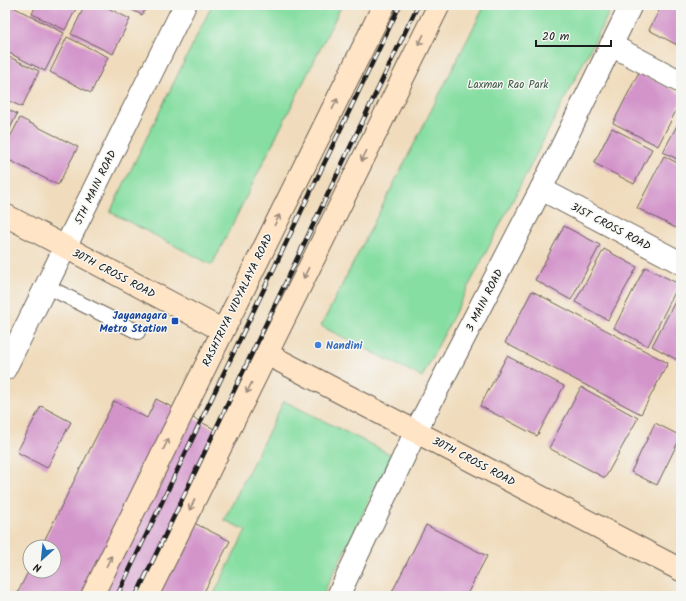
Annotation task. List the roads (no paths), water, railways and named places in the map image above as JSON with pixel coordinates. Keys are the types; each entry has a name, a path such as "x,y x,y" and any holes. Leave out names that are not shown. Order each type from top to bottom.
{"main road":[{"name":"RASHTRIYA VIDYALAYA ROAD","path":"92,596 222,330 384,5"},
{"path":"147,596 439,5"},
{"name":"30TH CROSS ROAD","path":"5,215 222,330"},
{"name":"30TH CROSS ROAD","path":"267,354 681,570"}],"street":[{"name":"5TH MAIN ROAD","path":"5,369 185,5"},
{"name":"3 MAIN ROAD","path":"338,596 416,431 541,189 631,5"},
{"path":"611,45 681,82"},
{"name":"31ST CROSS ROAD","path":"541,189 681,263"}],"lane":[{"path":"46,286 138,332"}],"railway":[{"path":"117,596 400,5"},
{"path":"136,596 418,5"}],"place":[{"name":"Jayanagara Metro Station","path":"175,321"},
{"name":"Nandini","path":"318,345"}],"park label":[{"name":"Laxman Rao Park","path":"508,84"}]}
